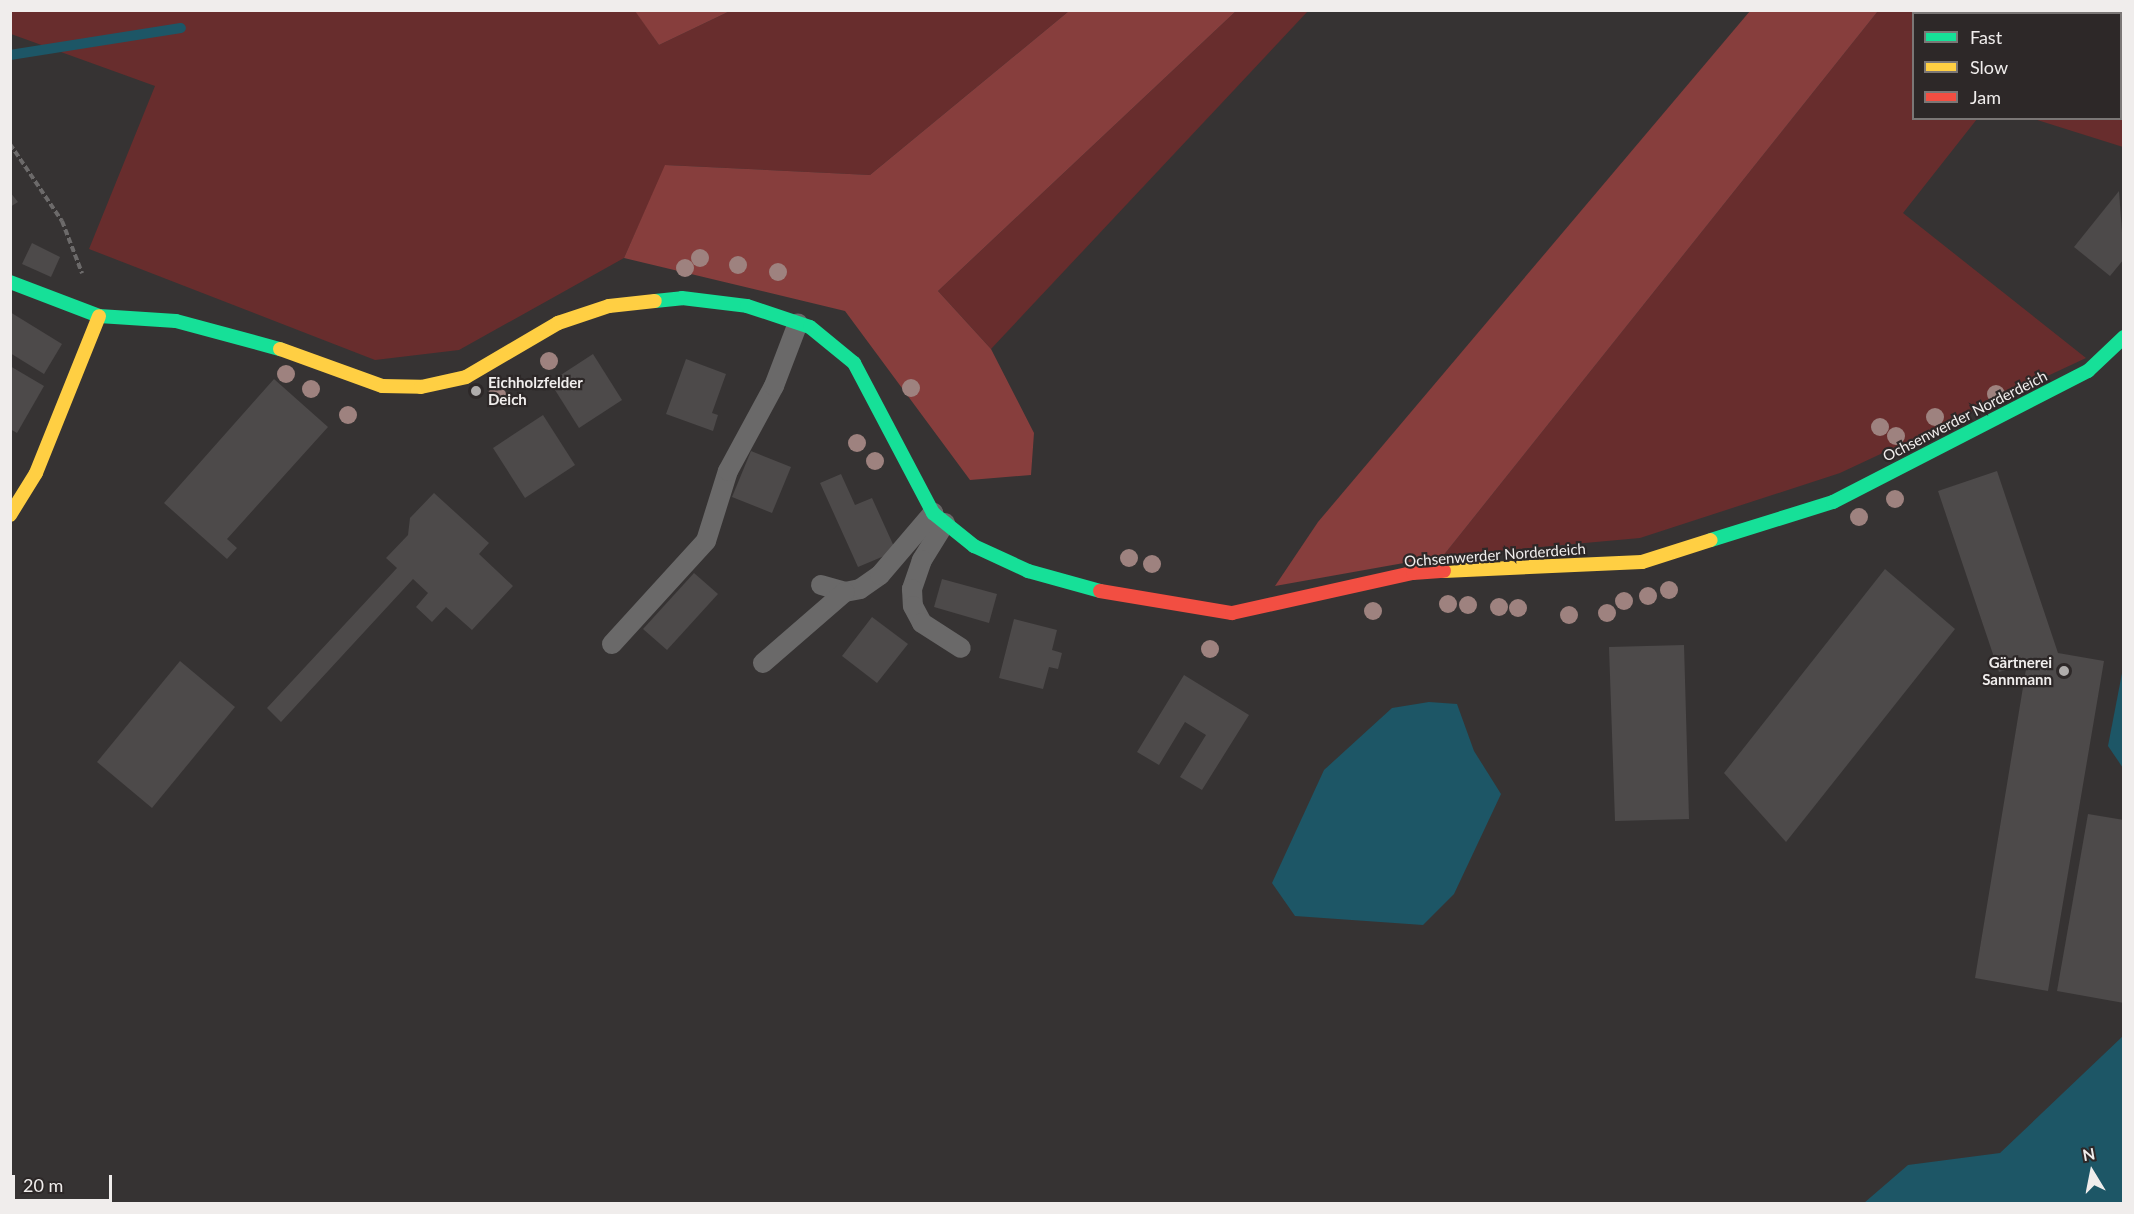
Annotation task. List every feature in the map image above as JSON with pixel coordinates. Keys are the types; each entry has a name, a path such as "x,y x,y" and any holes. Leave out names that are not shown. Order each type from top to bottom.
{"street":[{"name":"Ochsenwerder Norderdeich","path":"10,282 99,316 176,321 251,339 382,386 421,387 466,377 558,323 609,306 682,298 747,306 798,323 854,363 939,518 974,546 1028,571 1130,600 1232,612 1413,573 1642,562 1833,502 2088,371 2124,337"},
{"path":"10,515 36,473 99,316"}],"lane":[{"path":"612,644 706,541 728,471 774,386 798,323"},
{"path":"763,663 845,592 880,575 939,518"},
{"path":"939,518 912,589 913,606 922,624 961,648"},
{"path":"821,585 845,592"}],"path":[{"path":"10,144 62,221 99,316"}],"shaded area":[{"path":"11,10 635,10 659,45 730,11 1069,11 870,175 666,165 624,258 459,350 375,360 89,249 155,86 11,34"},
{"path":"635,11 730,11 659,45"},
{"path":"1069,11 1236,11 938,291 991,349 1034,433 1031,475 970,480 845,311 624,258 665,165 870,175"},
{"path":"1236,11 1308,11 991,349 938,291"},
{"path":"1750,11 1878,11 1443,556 1275,586 1318,522"},
{"path":"1878,11 2123,11 2123,147 2037,120 2122,120 2122,12 1912,12 1912,120 1976,120 1903,213 2086,358 1840,473 1640,538 1443,556"}],"water":[{"path":"2123,668 2123,768 2108,746"},
{"path":"1429,702 1457,704 1474,751 1501,794 1454,894 1423,925 1295,916 1272,883 1324,770 1392,708"},
{"path":"2123,1036 2123,1203 1864,1203 1908,1165 2000,1153"}],"building":[{"path":"2119,191 2124,259 2110,276 2074,247"},
{"path":"10,192 18,202 10,207"},
{"path":"32,243 60,257 51,277 22,264"},
{"path":"10,312 62,344 44,374 10,353"},
{"path":"593,354 622,400 579,428 550,382"},
{"path":"686,359 726,374 712,413 718,415 713,431 666,414"},
{"path":"10,366 44,386 17,433 10,429"},
{"path":"274,379 328,427 227,539 237,548 227,559 164,503"},
{"path":"543,415 575,465 525,498 493,448"},
{"path":"751,451 791,467 772,513 732,497"},
{"path":"1997,471 2058,653 2104,661 2048,991 1975,978 2027,663 1999,672 1938,491"},
{"path":"841,474 855,505 872,498 896,551 858,567 820,483"},
{"path":"434,493 489,543 479,554 513,586 472,630 446,607 432,622 416,607 428,593 413,579 281,722 267,708 397,568 386,558 408,535 410,518"},
{"path":"1885,569 1955,629 1786,842 1724,773"},
{"path":"694,573 718,594 667,650 643,629"},
{"path":"942,579 997,594 989,623 934,607"},
{"path":"872,617 908,644 877,683 842,656"},
{"path":"1014,619 1057,630 1052,650 1062,653 1058,669 1049,667 1043,689 999,678"},
{"path":"1684,645 1689,819 1615,821 1609,647"},
{"path":"180,661 235,707 152,808 97,762"},
{"path":"1184,675 1249,715 1202,790 1180,777 1206,735 1185,722 1159,765 1137,752"},
{"path":"2088,814 2124,820 2124,1003 2057,991"}],"waterway":[{"path":"10,55 181,28"}],"traffic: fast":[{"path":"10,282 99,316 176,321 280,349"},
{"path":"655,301 682,298 747,306 810,327 854,363 933,513 974,546 1028,571 1100,591"},
{"path":"1711,540 1833,502 2088,371 2124,337"}],"traffic: slow":[{"path":"280,349 382,386 421,387 466,377 558,323 609,306 655,301"},
{"path":"10,515 36,473 99,316"},
{"path":"1444,571 1642,562 1711,540"}],"traffic: jam":[{"path":"1100,591 1232,613 1413,573 1444,571"}],"place":[{"name":"Eichholzfelder Deich","path":"476,391"},
{"name":"Gärtnerei Sannmann","path":"2064,671"}]}
